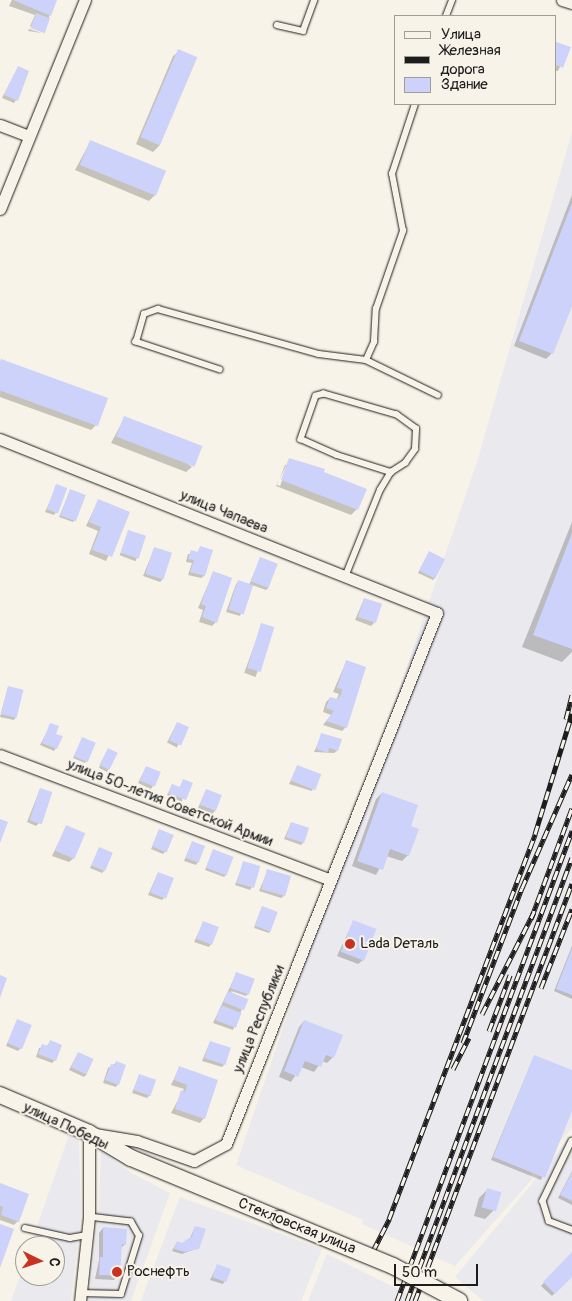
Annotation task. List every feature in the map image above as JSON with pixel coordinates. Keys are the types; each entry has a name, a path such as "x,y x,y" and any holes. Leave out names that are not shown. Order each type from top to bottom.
{"street":[{"path":"0,209 85,0"},
{"path":"562,0 572,3"},
{"path":"0,125 29,136"},
{"name":"улица Чапаева","path":"0,439 437,613"},
{"name":"улица Республики","path":"88,1133 138,1141 194,1161 226,1144 437,613"},
{"name":"улица 50-летия Советской Армии","path":"0,755 330,880"},
{"name":"улица Победы","path":"0,1095 88,1133 131,1158"},
{"path":"80,1297 89,1217 88,1133"},
{"name":"Стекловская улица","path":"131,1158 393,1266 459,1301"}],"lane":[{"path":"277,25 303,31 314,0"},
{"path":"446,15 452,0"},
{"path":"366,360 374,342 376,309 403,231 392,174 415,105"},
{"path":"220,370 136,342 144,314 158,309 319,354 366,360 438,395"},
{"path":"345,577 380,490 391,472 405,464 415,449 416,429 397,415 324,394 316,396 301,439 337,455 391,472"},
{"path":"572,1141 544,1201 549,1221 572,1230"},
{"path":"80,1297 121,1294 140,1236 131,1222 89,1217"},
{"path":"25,1228 70,1238 87,1235"}],"shaded area":[{"path":"572,132 572,1128 530,1176 533,1178 455,1266 362,1224 363,1220 236,1165 477,462"},
{"path":"69,1135 79,1140 81,1214 71,1301 11,1301 16,1286 65,1286 65,1236 34,1236"},
{"path":"572,1135 572,1301 483,1301 455,1277"},
{"path":"101,1151 131,1173 170,1193 131,1301 89,1301 99,1207"},
{"path":"180,1197 322,1249 301,1301 141,1301"},
{"path":"327,1254 422,1301 308,1301"}],"building":[{"path":"13,0 57,0 51,16"},
{"path":"36,13 50,18 45,33 31,28"},
{"path":"557,42 571,47 563,68 557,65"},
{"path":"178,49 197,57 160,146 140,137"},
{"path":"18,66 29,71 18,101 4,95"},
{"path":"90,140 166,171 156,196 80,165"},
{"path":"572,203 572,306 553,354 519,341"},
{"path":"1,359 108,398 98,426 0,391"},
{"path":"124,416 202,446 195,467 116,437"},
{"path":"289,458 325,469 324,472 367,489 358,510 281,480"},
{"path":"56,484 67,488 58,513 47,509"},
{"path":"70,489 86,495 76,521 60,515"},
{"path":"98,499 130,512 112,557 92,550 101,527 89,522"},
{"path":"128,530 146,536 139,559 121,553"},
{"path":"572,533 572,649 533,635"},
{"path":"200,546 213,550 205,576 190,572 194,560 188,559 191,550 198,552"},
{"path":"154,547 172,553 163,580 145,574"},
{"path":"429,551 445,559 435,579 419,571"},
{"path":"260,557 278,564 268,588 251,581"},
{"path":"213,571 232,578 217,623 202,617 206,606 201,604"},
{"path":"238,580 253,585 244,614 228,609"},
{"path":"364,598 382,604 376,623 358,617"},
{"path":"261,623 274,627 261,672 247,668"},
{"path":"346,660 366,667 347,728 326,721 334,711 326,708 330,697 337,699 341,695 342,689 337,688"},
{"path":"8,686 24,690 17,718 1,714"},
{"path":"177,722 189,727 181,745 169,740"},
{"path":"50,723 59,726 56,734 63,736 57,749 42,743"},
{"path":"321,733 342,739 338,751 329,748 328,753 316,749"},
{"path":"82,737 96,743 88,762 74,756"},
{"path":"108,748 118,753 109,770 99,765"},
{"path":"297,765 321,774 315,790 291,781"},
{"path":"146,766 161,772 155,787 140,781"},
{"path":"183,779 193,783 186,800 168,793 172,784 180,787"},
{"path":"40,788 52,792 42,824 29,820"},
{"path":"206,789 222,795 216,811 200,805"},
{"path":"382,792 418,805 411,826 419,829 409,856 390,849 383,870 357,861"},
{"path":"0,819 8,822 0,843"},
{"path":"291,822 309,828 304,843 286,837"},
{"path":"66,825 85,833 74,859 55,851"},
{"path":"159,829 174,835 167,853 152,847"},
{"path":"192,841 205,846 199,863 186,858"},
{"path":"99,847 113,853 105,871 91,865"},
{"path":"213,849 234,857 226,876 206,868"},
{"path":"243,861 260,866 254,888 237,883"},
{"path":"267,869 291,876 285,896 261,889"},
{"path":"158,872 174,878 166,899 150,893"},
{"path":"262,906 278,912 270,932 254,926"},
{"path":"353,920 376,929 364,961 341,952"},
{"path":"203,921 219,927 212,945 196,939"},
{"path":"572,948 572,995 556,989"},
{"path":"236,972 255,979 249,995 230,988"},
{"path":"0,975 7,978 0,998"},
{"path":"228,991 248,999 244,1010 224,1002"},
{"path":"221,1005 242,1013 236,1028 215,1020"},
{"path":"17,1019 32,1025 22,1049 7,1043"},
{"path":"304,1020 343,1035 334,1058 326,1055 321,1067 305,1061 298,1077 284,1071"},
{"path":"50,1040 62,1045 56,1061 38,1054 42,1044 48,1046"},
{"path":"210,1041 231,1048 225,1065 204,1058"},
{"path":"78,1052 94,1059 87,1074 71,1068"},
{"path":"534,1055 572,1070 572,1111 545,1178 493,1157"},
{"path":"116,1061 126,1065 119,1085 105,1080 111,1064 115,1065"},
{"path":"179,1066 218,1080 205,1119 175,1109 181,1090 185,1092 187,1085 174,1080"},
{"path":"139,1074 156,1080 150,1096 133,1090"},
{"path":"572,1172 572,1201 560,1195"},
{"path":"0,1183 29,1194 19,1222 1,1215 3,1207 0,1206"},
{"path":"487,1188 501,1192 496,1211 481,1207"},
{"path":"0,1224 14,1229 0,1268"},
{"path":"195,1226 206,1229 199,1249 185,1252 174,1249 177,1241 182,1243 192,1236"},
{"path":"103,1227 127,1229 126,1245 122,1244 120,1276 99,1275 100,1257 103,1257"},
{"path":"572,1252 572,1277 555,1294 543,1282"},
{"path":"217,1264 231,1269 226,1282 212,1277"}],"railway":[{"path":"566,719 572,695"},
{"path":"373,1251 389,1219 535,834 572,714"},
{"path":"463,1043 522,888 572,774"},
{"path":"531,919 572,808"},
{"path":"397,1301 572,831"},
{"path":"407,1301 572,858"},
{"path":"415,1301 572,884"},
{"path":"541,988 572,909"},
{"path":"482,1014 534,912"},
{"path":"489,1031 510,975"},
{"path":"453,1069 469,1038"}],"place":[{"name":"Lada Dеталь","path":"350,944"},
{"name":"Роснефть","path":"117,1272"}]}
